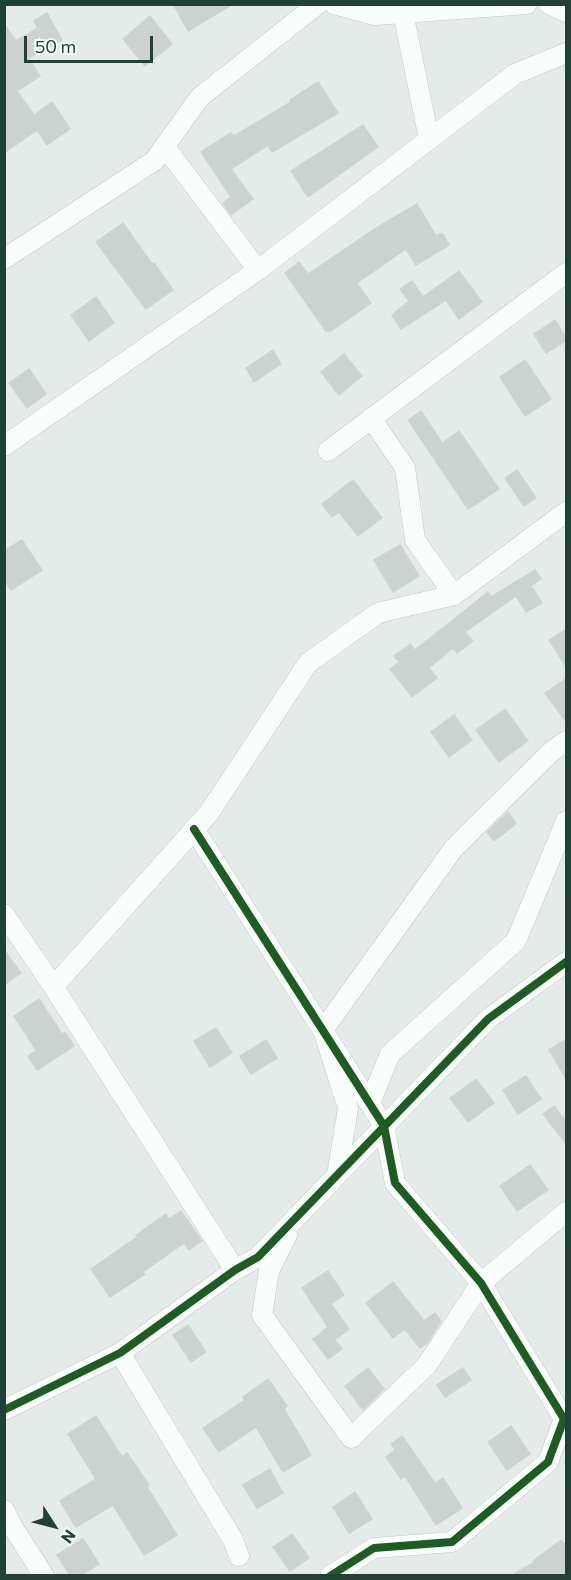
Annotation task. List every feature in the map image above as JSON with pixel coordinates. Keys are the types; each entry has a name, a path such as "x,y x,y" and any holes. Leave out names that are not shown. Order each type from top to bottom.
{"street":[{"path":"4,259 154,161 200,97 318,4"},
{"path":"334,4 375,15 527,4"},
{"path":"549,4 567,12"},
{"path":"403,13 429,139"},
{"path":"4,446 258,270 514,74 567,53"},
{"path":"165,147 258,270"},
{"path":"328,451 567,273"},
{"path":"371,418 405,468 415,540 454,595"},
{"path":"51,982 61,978 209,813 308,663 378,613 454,595 567,512"},
{"path":"323,1030 454,848 552,752 567,741"},
{"path":"370,1103 390,1054 516,941 567,821"},
{"path":"194,829 384,1126 395,1183 481,1283 565,1421 548,1462 452,1542 374,1548 330,1575"},
{"path":"4,914 51,982 235,1270"},
{"path":"4,1410 120,1353 235,1270 258,1257 488,1019 567,962"},
{"path":"323,1030 348,1108 337,1175"},
{"path":"296,1218 269,1271 262,1315 351,1438 427,1365 481,1283 567,1212"},
{"path":"120,1353 233,1540 239,1556"},
{"path":"4,1510 44,1575"}],"building":[{"path":"173,4 233,4 188,31"},
{"path":"47,13 62,40 28,58 40,76 17,91 34,115 52,102 70,129 47,145 37,130 4,153 4,24 16,41 38,28 34,21"},
{"path":"150,16 172,44 145,66 123,39"},
{"path":"318,82 338,113 272,152 268,145 231,169 253,199 231,215 223,203 231,197 201,152 231,133 234,136 291,102 290,100"},
{"path":"363,125 378,147 308,197 291,171"},
{"path":"417,204 436,236 442,233 449,245 416,265 406,249 357,283 371,303 331,331 326,331 285,273 299,262 308,274 376,228"},
{"path":"123,223 173,290 146,309 96,242"},
{"path":"459,271 482,302 459,319 446,300 401,329 392,315 409,301 400,289 412,281 423,297"},
{"path":"96,297 114,323 89,341 71,315"},
{"path":"555,320 567,340 546,353 534,334"},
{"path":"273,350 281,364 254,382 246,368"},
{"path":"344,354 362,376 339,395 321,372"},
{"path":"525,360 551,399 525,416 500,377"},
{"path":"29,369 46,394 27,408 9,383"},
{"path":"421,411 442,443 459,431 499,489 468,509 408,420"},
{"path":"517,470 536,498 524,506 505,478"},
{"path":"353,480 382,518 358,536 339,512 332,517 322,504"},
{"path":"22,540 42,570 11,590 4,579 4,551"},
{"path":"400,545 419,576 393,592 374,560"},
{"path":"535,570 541,579 531,586 542,603 526,612 516,596 465,632 473,641 457,653 453,648 429,668 437,678 412,697 390,669 399,662 394,656 410,644 415,650 488,592 491,597"},
{"path":"567,629 567,668 549,640"},
{"path":"567,678 567,723 545,693"},
{"path":"505,709 528,741 499,762 476,730"},
{"path":"454,715 472,740 449,757 431,732"},
{"path":"508,812 516,824 494,841 487,832"},
{"path":"4,950 21,973 4,985"},
{"path":"39,999 62,1034 65,1032 74,1046 37,1070 28,1056 36,1050 14,1016"},
{"path":"216,1028 232,1053 210,1067 194,1041"},
{"path":"567,1039 567,1080 549,1050"},
{"path":"266,1040 277,1058 251,1074 240,1056"},
{"path":"526,1076 541,1099 518,1114 503,1090"},
{"path":"476,1079 494,1103 468,1122 450,1098"},
{"path":"554,1106 567,1123 567,1145 543,1114"},
{"path":"530,1165 548,1190 517,1211 500,1186"},
{"path":"181,1211 202,1241 189,1250 184,1243 143,1272 145,1274 110,1297 91,1269 166,1214 169,1219"},
{"path":"328,1271 344,1295 331,1304 349,1329 335,1340 342,1349 328,1359 313,1339 328,1327 302,1288"},
{"path":"393,1282 424,1321 435,1313 441,1321 427,1343 420,1348 405,1329 393,1338 366,1303"},
{"path":"188,1325 206,1352 191,1362 173,1335"},
{"path":"368,1368 384,1389 363,1410 345,1386"},
{"path":"463,1368 471,1380 445,1397 437,1385"},
{"path":"268,1379 287,1406 284,1409 311,1455 283,1472 256,1427 219,1452 203,1428 245,1400 243,1397"},
{"path":"96,1416 122,1457 127,1453 149,1485 147,1487 177,1535 144,1555 113,1505 76,1527 60,1501 96,1479 68,1434"},
{"path":"511,1426 530,1454 507,1470 488,1442"},
{"path":"402,1436 435,1483 443,1478 462,1508 436,1525 405,1476 401,1479 386,1457 395,1450 391,1444"},
{"path":"270,1469 283,1493 257,1508 243,1485"},
{"path":"355,1492 372,1519 349,1533 333,1507"},
{"path":"292,1534 309,1558 290,1571 273,1547"},
{"path":"83,1539 99,1564 81,1575 70,1575 57,1555"},
{"path":"561,1540 567,1547 567,1575 512,1575 535,1562 533,1561"}],"cycle path":[{"path":"194,829 384,1126 395,1183 481,1283 564,1419 548,1462 452,1542 374,1548 330,1576"},
{"path":"4,1410 120,1353 235,1270 258,1257 488,1019 566,962"}]}
